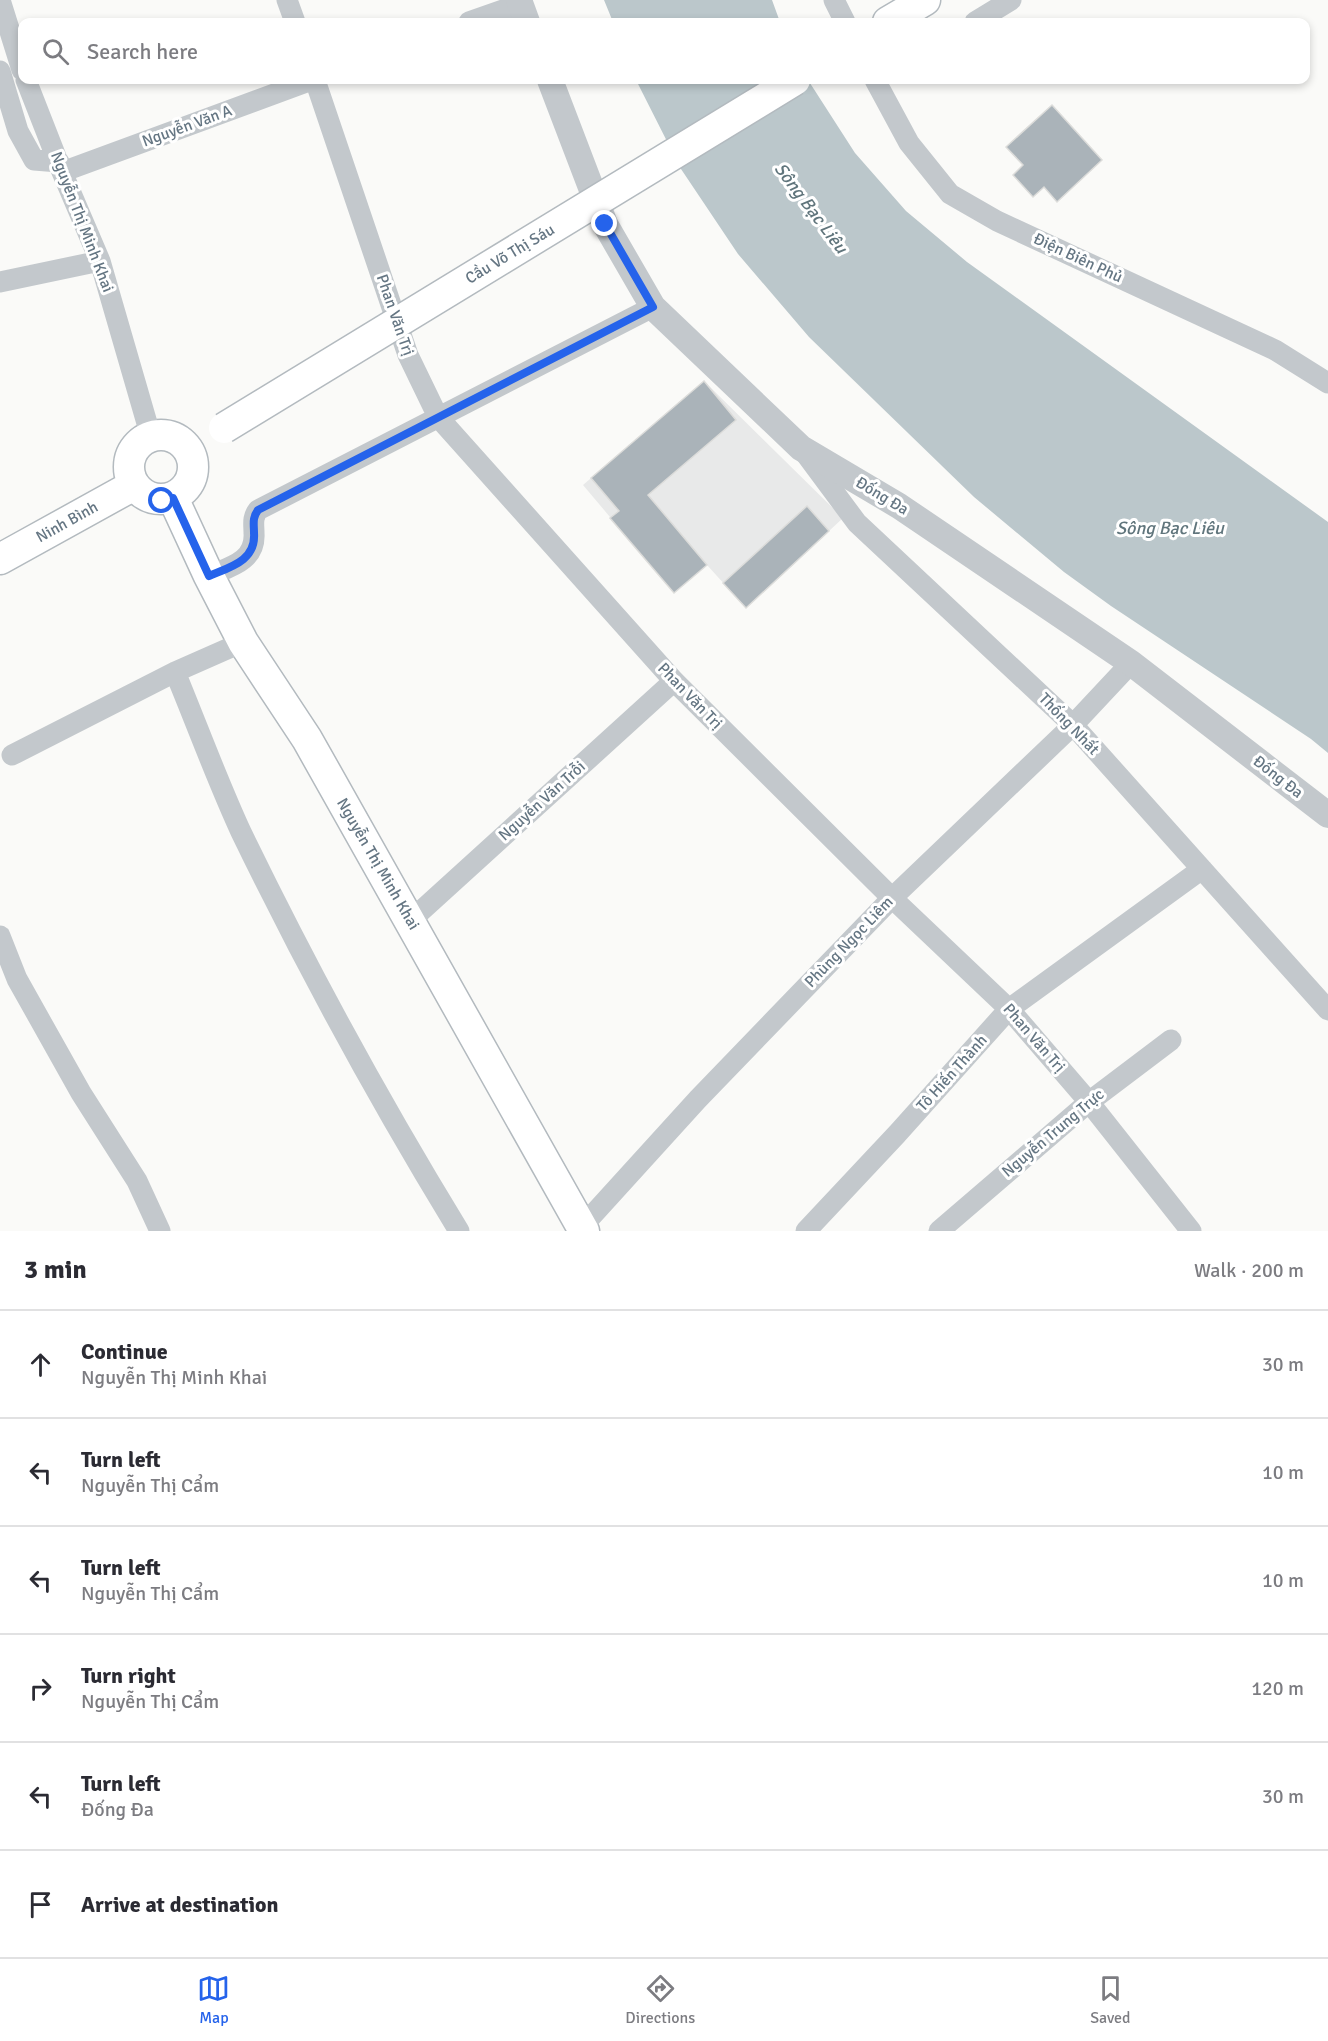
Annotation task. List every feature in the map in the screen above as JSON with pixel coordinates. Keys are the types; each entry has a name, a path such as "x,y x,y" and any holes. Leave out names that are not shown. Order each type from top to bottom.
{"main road":[{"path":"895,18 925,0"},
{"name":"Cầu Võ Thị Sáu","path":"189,450 788,84"},
{"path":"163,435 174,437 189,450 193,461 193,472 183,492 173,498 162,501 141,494 129,476 130,455 136,446 151,437 163,435"},
{"name":"Ninh Bình","path":"0,559 134,485"},
{"name":"Nguyễn Thị Minh Khai","path":"173,498 243,642 307,740 582,1230"}],"street":[{"name":"Nguyễn Thị Minh Khai","path":"0,0 18,55"},
{"path":"287,0 294,18"},
{"path":"834,0 843,18"},
{"path":"982,18 1011,0"},
{"path":"485,18 522,9"},
{"path":"0,71 18,131 34,160 61,167"},
{"name":"Nguyễn Thị Minh Khai","path":"28,84 100,261 151,437"},
{"name":"Nguyễn Văn A","path":"61,167 302,84"},
{"name":"Phan Văn Trị","path":"315,84 408,355 438,417 674,681 892,898 1009,1009 1089,1102 1191,1231"},
{"name":"Đống Đa","path":"552,84 605,224 653,307 801,448 899,506 1131,663 1328,815"},
{"name":"Điện Biên Phủ","path":"881,84 909,143 950,194 997,221 1275,350 1328,384"},
{"path":"0,282 100,261"},
{"path":"209,576 243,561 248,556 253,547 254,516 258,510 653,307"},
{"name":"Thống Nhất","path":"801,448 857,523 1073,725 1328,1010"},
{"path":"12,755 175,672 243,642"},
{"name":"Phùng Ngọc Liêm","path":"582,1230 698,1099 892,898 1073,725 1131,663"},
{"path":"175,672 241,831 256,861 330,1005 422,1172 459,1231"},
{"name":"Nguyễn Văn Trỗi","path":"410,921 674,681"},
{"name":"Tô Hiến Thành","path":"806,1231 1009,1009 1202,869"},
{"path":"0,936 17,979 81,1094 137,1181 160,1231"},
{"name":"Nguyễn Trung Trực","path":"939,1231 1089,1102 1171,1040"}],"shaded area":[{"path":"704,381 843,518 746,608 707,565 674,593 583,485"}],"water":[{"path":"604,0 772,0 779,18 611,18"},
{"name":"Sông Bạc Liêu","path":"638,84 811,84 855,153 906,211 967,262 1328,522 1328,753 1311,739 1111,606 1064,572 974,497 809,337 738,254 681,169"}],"building":[{"path":"1052,105 1102,160 1057,202 1044,187 1033,197 1013,175 1023,165 1006,147"},
{"path":"704,381 736,420 648,495 707,565 674,593 610,518 619,511 591,478"},
{"path":"807,506 829,531 746,608 723,583"}],"route":[{"path":"162,501 173,498 209,576 243,561 248,556 253,547 254,516 258,510 653,307 605,224"}]}
